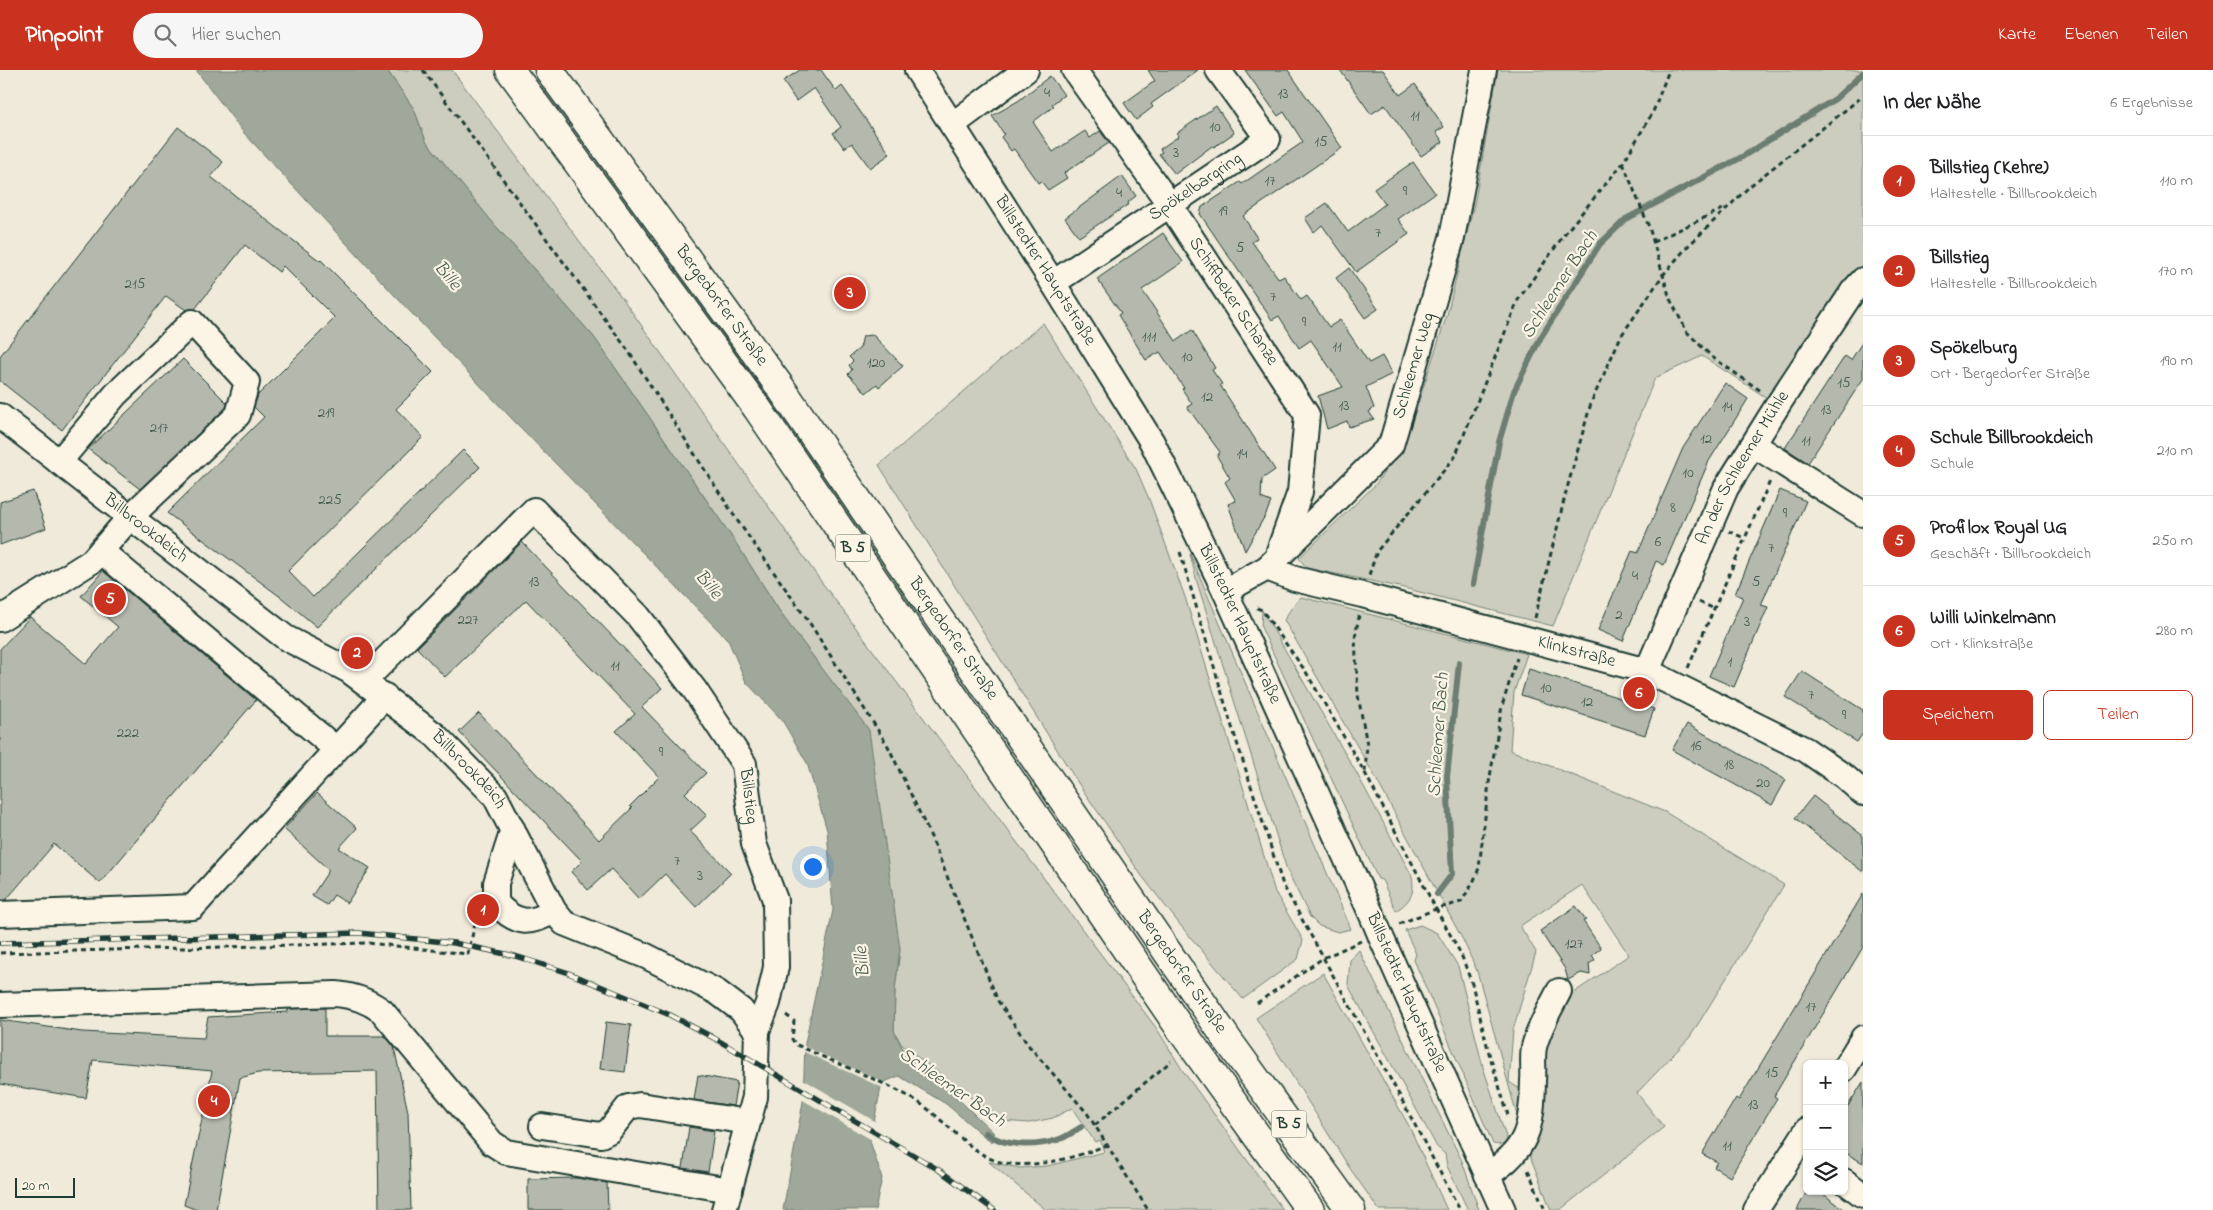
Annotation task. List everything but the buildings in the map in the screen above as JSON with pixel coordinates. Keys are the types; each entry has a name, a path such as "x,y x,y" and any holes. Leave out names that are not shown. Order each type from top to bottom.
{"highway":[{"name":"Bergedorfer Straße","path":"510,70 757,408 1184,1034 1310,1210"},
{"name":"Bergedorfer Straße","path":"549,70 781,388 1227,1039 1351,1210"}],"street":[{"name":"Billstedter Hauptstraße","path":"917,70 1152,442 1225,591 1503,1210"},
{"path":"952,125 1026,70"},
{"name":"Schiffbeker Schanze","path":"1074,70 1170,205 1307,415 1300,492 1272,562"},
{"name":"Spökelbargring","path":"1053,283 1268,139 1218,70"},
{"name":"Schleemer Weg","path":"1225,591 1272,562 1391,445 1452,238 1484,70"},
{"name":"An der Schleemer Mühle","path":"1647,671 1726,488 1779,403 1853,291 1863,280"},
{"path":"0,619 92,561 130,517 238,415 247,382 192,322 116,394 59,462"},
{"name":"Billbrookdeich","path":"0,416 286,638 348,670 435,735 495,796 554,911 564,923 646,956 717,992 741,1010 757,1032"},
{"path":"1754,445 1863,514"},
{"name":"Billstieg","path":"374,671 534,510 638,616 694,689 744,764 754,844 775,900 776,967 768,1003 757,1032"},
{"path":"101,551 336,749"},
{"name":"Klinkstraße","path":"1272,562 1295,579 1647,671 1806,750 1845,777 1863,793"},
{"path":"0,914 193,907 384,696"},
{"path":"513,830 496,883 496,903 514,919 523,921 537,921 554,911"},
{"path":"1487,1175 1511,1159 1519,1149 1530,1121 1533,1060 1538,1032 1560,991"},
{"path":"0,1005 352,995 369,1002 382,1011 492,1143 506,1152 727,1200 755,1097 757,1032"},
{"path":"1848,1062 1863,1038"},
{"path":"542,1126 601,1135 610,1131 628,1107 640,1105 748,1122"},
{"path":"1756,1210 1803,1144"},
{"path":"1848,1183 1863,1194"}],"path":[{"path":"423,70 627,349 737,520 811,625 888,746 931,837 998,1001 1029,1046 1087,1113 1148,1210"},
{"path":"1365,773 1367,745 1358,695 1355,638 1362,595 1377,551 1455,457 1518,300 1566,232 1623,163 1653,112 1669,70"},
{"path":"1436,909 1461,902 1473,883 1479,868 1489,783 1502,706 1524,638 1534,622 1590,403 1621,336 1663,275 1687,247 1750,186 1863,96"},
{"path":"1623,163 1648,227 1670,299 1686,332 1712,357 1779,403"},
{"path":"1653,242 1728,207"},
{"path":"1680,687 1779,460"},
{"path":"1190,584 1283,886 1397,1090 1460,1210"},
{"path":"1225,591 1262,610 1306,672 1365,773 1461,954 1472,984 1489,1053 1508,1116"},
{"path":"0,953 368,943 468,954 480,902 496,903"},
{"path":"1257,1003 1323,958"},
{"path":"795,1044 905,1095 985,1156 1000,1162 1020,1164 1046,1162 1086,1154 1107,1145"},
{"path":"1095,1125 1171,1061"},
{"path":"1519,1149 1545,1210"}],"shaded area":[{"path":"387,70 452,70 625,302 820,580 1157,1029 1183,1071 1283,1210 1046,1210 989,1162 1020,1168 1047,1166 1104,1152 1100,1140 1095,1142 1072,1108 1053,1118 1029,1123 1001,1121 902,1045 894,1031 895,990 900,949 819,664 784,618 734,540 594,337 494,224 426,141 414,109"},
{"path":"1498,70 1863,70 1863,266 1852,273 1767,398 1702,356 1655,378 1553,626 1400,587 1307,568 1299,558 1376,484 1406,440 1447,315 1475,200"},
{"path":"1043,323 1136,469 1149,499 1185,597 1275,892 1303,940 1298,959 1243,999 1181,926 1142,876 1078,783 879,465"},
{"path":"1190,554 1351,929 1338,932 1319,926 1310,917 1287,870 1197,582"},
{"path":"1301,597 1527,654 1514,692 1510,750 1665,812 1784,885 1690,1037 1637,1093 1664,1127 1560,1210 1551,1210 1527,1148 1544,1041 1563,1000 1629,955 1582,885 1520,926 1536,952 1513,1030 1509,1082 1526,1093 1520,1126 1477,971 1464,942 1374,775 1284,620"},
{"path":"1262,610 1357,774 1412,876 1413,888 1411,896 1396,911 1382,880 1378,879 1261,627"},
{"path":"1420,925 1437,933 1458,966 1483,1067 1509,1146 1493,1144 1414,960 1416,954 1405,930"},
{"path":"1359,950 1462,1161 1479,1210 1468,1210 1447,1166 1445,1154 1437,1147 1348,985 1350,960"},
{"path":"1323,973 1409,1126 1447,1210 1379,1210 1349,1167 1256,1018"}],"water":[{"name":"Bille","path":"196,70 387,70 414,109 426,141 494,224 594,337 734,540 784,618 869,730 900,949 895,990 894,1031 904,1051 936,1078 994,1133 992,1143 946,1104 899,1076 882,1083 870,1141 882,1178 875,1210 783,1210 803,1102 805,1043 833,910 827,830 807,763 782,720 746,682 728,640 398,299 243,132"}],"pier":[{"path":"802,1045 887,1084 883,1088 802,1051"},
{"path":"801,1078 876,1122 872,1140 801,1099"}],"waterway":[{"name":"Schleemer Bach","path":"1473,584 1499,442 1514,391 1541,337 1600,244 1626,219 1742,157 1835,99 1863,73"},
{"name":"Schleemer Bach","path":"1437,894 1452,874 1447,777 1459,663"},
{"name":"Schleemer Bach","path":"986,1133 1002,1141 1030,1145 1060,1139 1081,1127"}],"railway":[{"path":"0,943 359,933 454,943 515,956 566,972 670,1015 714,1038 939,1170 994,1210"}],"place":[{"name":"Spökelburg","path":"850,293"},
{"name":"Profilox Royal UG","path":"110,599"},
{"name":"Billstieg","path":"357,653"},
{"name":"Willi Winkelmann","path":"1639,693"},
{"name":"Billstieg (Kehre)","path":"483,910"},
{"name":"Schule Billbrookdeich","path":"214,1101"}]}
